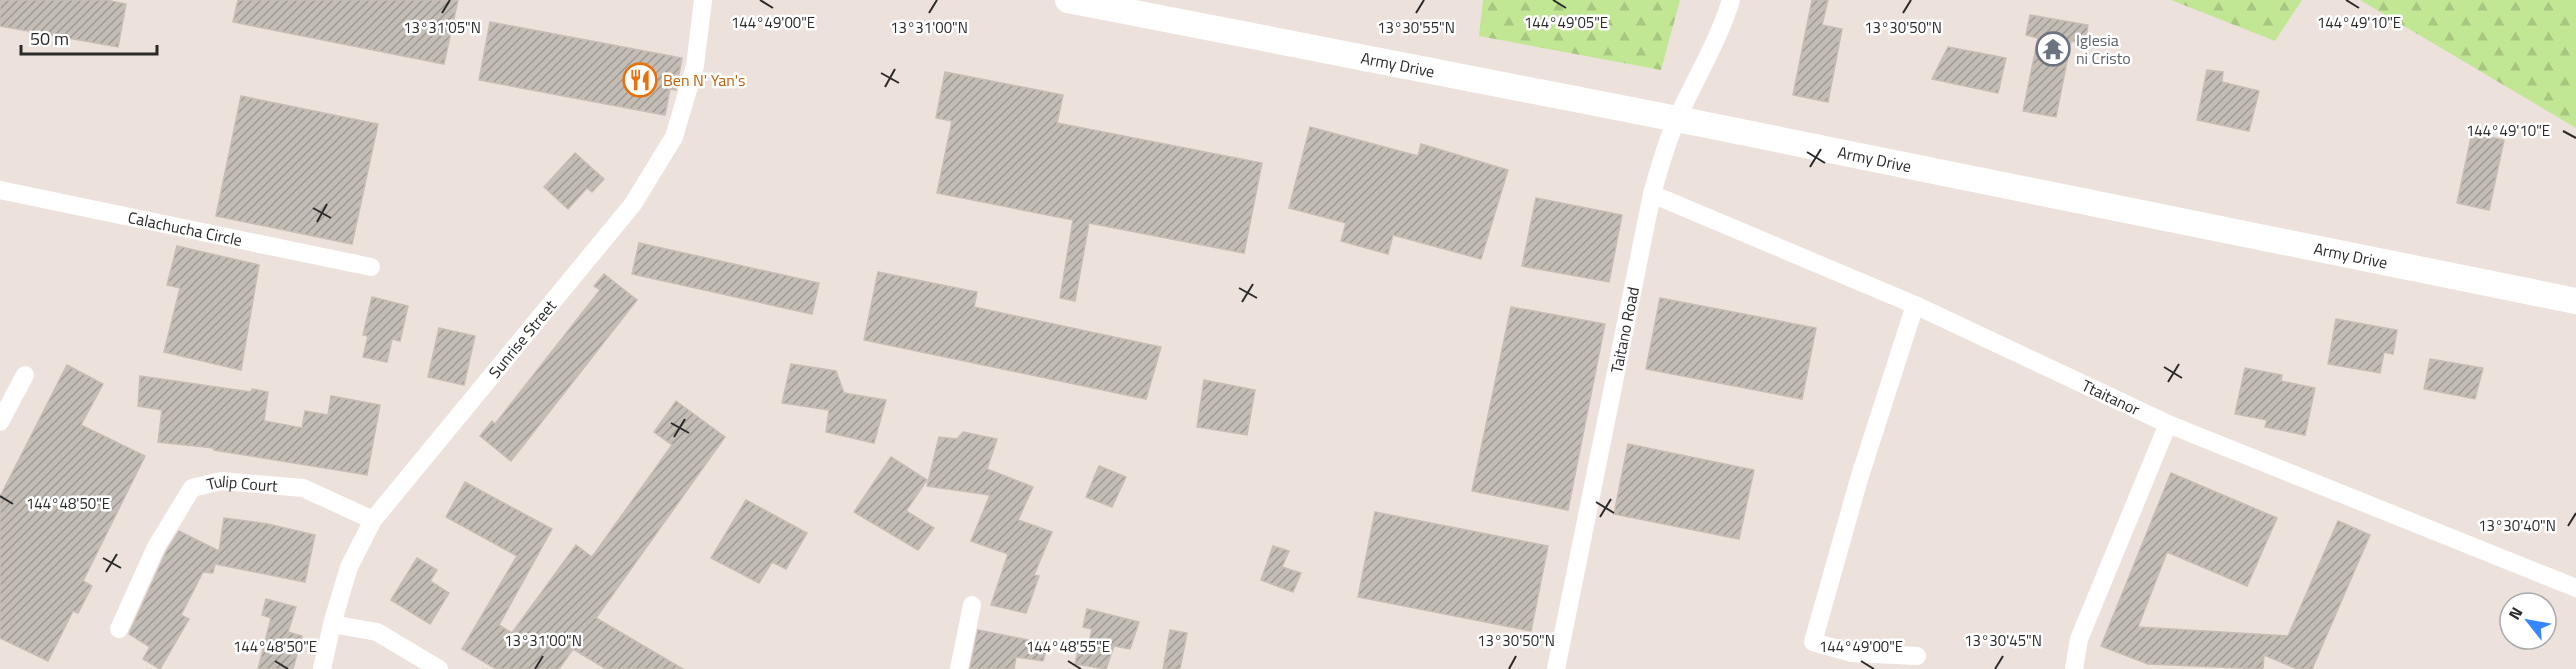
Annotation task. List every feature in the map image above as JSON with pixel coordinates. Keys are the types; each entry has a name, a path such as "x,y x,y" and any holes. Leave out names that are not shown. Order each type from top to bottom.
{"main road":[{"name":"Army Drive","path":"1068,0 1677,119 2576,301"}],"street":[{"name":"Sunrise Street","path":"322,669 332,624 349,567 373,520 633,204 674,137 695,66 703,0"},
{"name":"Taitano Road","path":"1556,669 1652,194 1662,158 1677,119 1711,49 1731,0"},
{"name":"Calachucha Circle","path":"0,190 371,267"},
{"name":"Ttaitanor","path":"1652,194 1915,305 2168,424 2576,588"},
{"path":"1915,305 1859,479 1813,642 1852,653 1917,656"},
{"path":"0,422 25,375"},
{"path":"2074,669 2079,639 2168,424"},
{"name":"Tulip Court","path":"119,629 156,547 192,488 221,481 303,488 373,520"},
{"path":"958,669 972,605"},
{"path":"332,624 377,632 439,669"}],"green space":[{"path":"1483,0 1680,0 1661,70 1479,36"},
{"path":"2171,0 2302,0 2275,41"},
{"path":"2360,0 2576,0 2576,128"}],"building":[{"path":"0,0 106,0 126,4 118,47 0,26"},
{"path":"238,0 458,0 444,64 233,22"},
{"path":"1812,0 1828,0 1822,25 1842,29 1828,102 1793,95"},
{"path":"2030,15 2088,25 2085,44 2071,41 2056,117 2023,111 2038,38 2026,35"},
{"path":"490,22 682,58 676,90 670,89 665,115 479,80"},
{"path":"1948,47 2006,58 1998,93 1932,79"},
{"path":"2207,70 2223,72 2222,82 2259,91 2249,131 2197,120"},
{"path":"945,72 1063,95 1057,123 1262,163 1244,253 1089,223 1075,301 1060,298 1073,220 937,193 952,121 936,118"},
{"path":"241,96 378,124 352,244 216,216"},
{"path":"1310,127 1418,156 1421,144 1508,170 1481,259 1393,235 1388,254 1341,241 1346,223 1289,208"},
{"path":"2472,133 2504,140 2489,210 2457,203"},
{"path":"575,153 604,179 592,192 587,188 568,209 544,187"},
{"path":"1536,198 1622,215 1609,282 1522,266"},
{"path":"639,243 819,283 812,314 632,274"},
{"path":"177,246 259,265 241,370 164,352 180,288 167,285"},
{"path":"878,272 977,292 974,307 1161,347 1146,399 864,340"},
{"path":"604,274 637,300 511,461 480,436 492,421 495,424 600,290 594,286"},
{"path":"372,297 408,306 400,341 392,339 387,362 363,357 368,336 363,335"},
{"path":"1660,298 1816,328 1802,399 1646,369"},
{"path":"1511,307 1605,324 1568,510 1472,491"},
{"path":"2336,319 2397,330 2393,354 2384,352 2380,373 2328,364"},
{"path":"439,328 475,336 464,385 428,377"},
{"path":"2430,359 2483,368 2475,399 2424,389"},
{"path":"791,364 836,371 844,393 886,400 874,443 826,432 829,410 782,403"},
{"path":"67,365 103,384 81,425 145,456 83,581 92,586 78,613 73,611 48,661 0,638 0,497"},
{"path":"2245,368 2282,375 2281,381 2315,388 2305,435 2265,427 2267,420 2235,414"},
{"path":"140,376 251,392 252,389 268,392 264,421 302,428 305,411 328,415 331,396 380,405 367,475 214,450 214,448 158,442 162,410 138,406"},
{"path":"1204,380 1255,390 1247,435 1197,427"},
{"path":"676,401 725,437 596,618 683,669 606,669 573,649 559,669 496,669 462,649 517,556 446,517 465,482 552,529 499,625 512,633 576,545 592,557 672,445 654,432"},
{"path":"963,432 997,439 987,469 1033,487 1018,520 1052,532 1034,575 1039,576 1026,613 991,605 1008,554 971,541 990,495 927,486 939,437 957,439"},
{"path":"1628,444 1754,470 1739,539 1614,514"},
{"path":"891,457 927,480 906,511 934,528 918,550 854,512"},
{"path":"1099,466 1126,477 1112,507 1086,497"},
{"path":"2171,473 2277,518 2247,586 2167,552 2138,627 2288,636 2338,521 2370,535 2312,669 2297,669 2264,655 2263,669 2148,664 2101,646"},
{"path":"746,500 807,533 786,569 772,562 759,583 711,558"},
{"path":"1375,512 1548,546 1531,631 1358,597"},
{"path":"224,518 268,524 315,535 305,582 215,564 213,573 203,572 181,615 189,619 160,669 143,659 150,647 129,634 166,552 179,531 219,551"},
{"path":"1273,546 1289,551 1282,567 1301,573 1293,592 1261,580"},
{"path":"417,558 437,570 430,581 449,593 430,624 391,600"},
{"path":"266,599 296,607 288,632 302,636 293,669 258,669 271,618 262,615"},
{"path":"1087,609 1139,622 1130,649 1114,646 1106,669 1075,664 1078,650 1087,652 1092,629 1083,627"},
{"path":"978,630 1048,644 1043,661 1016,657 1014,669 970,669"},
{"path":"1170,630 1187,633 1180,669 1163,669"}],"place":[{"name":"Iglesia ni Cristo","path":"2053,49"},
{"name":"Ben N' Yan's","path":"640,80"}]}
